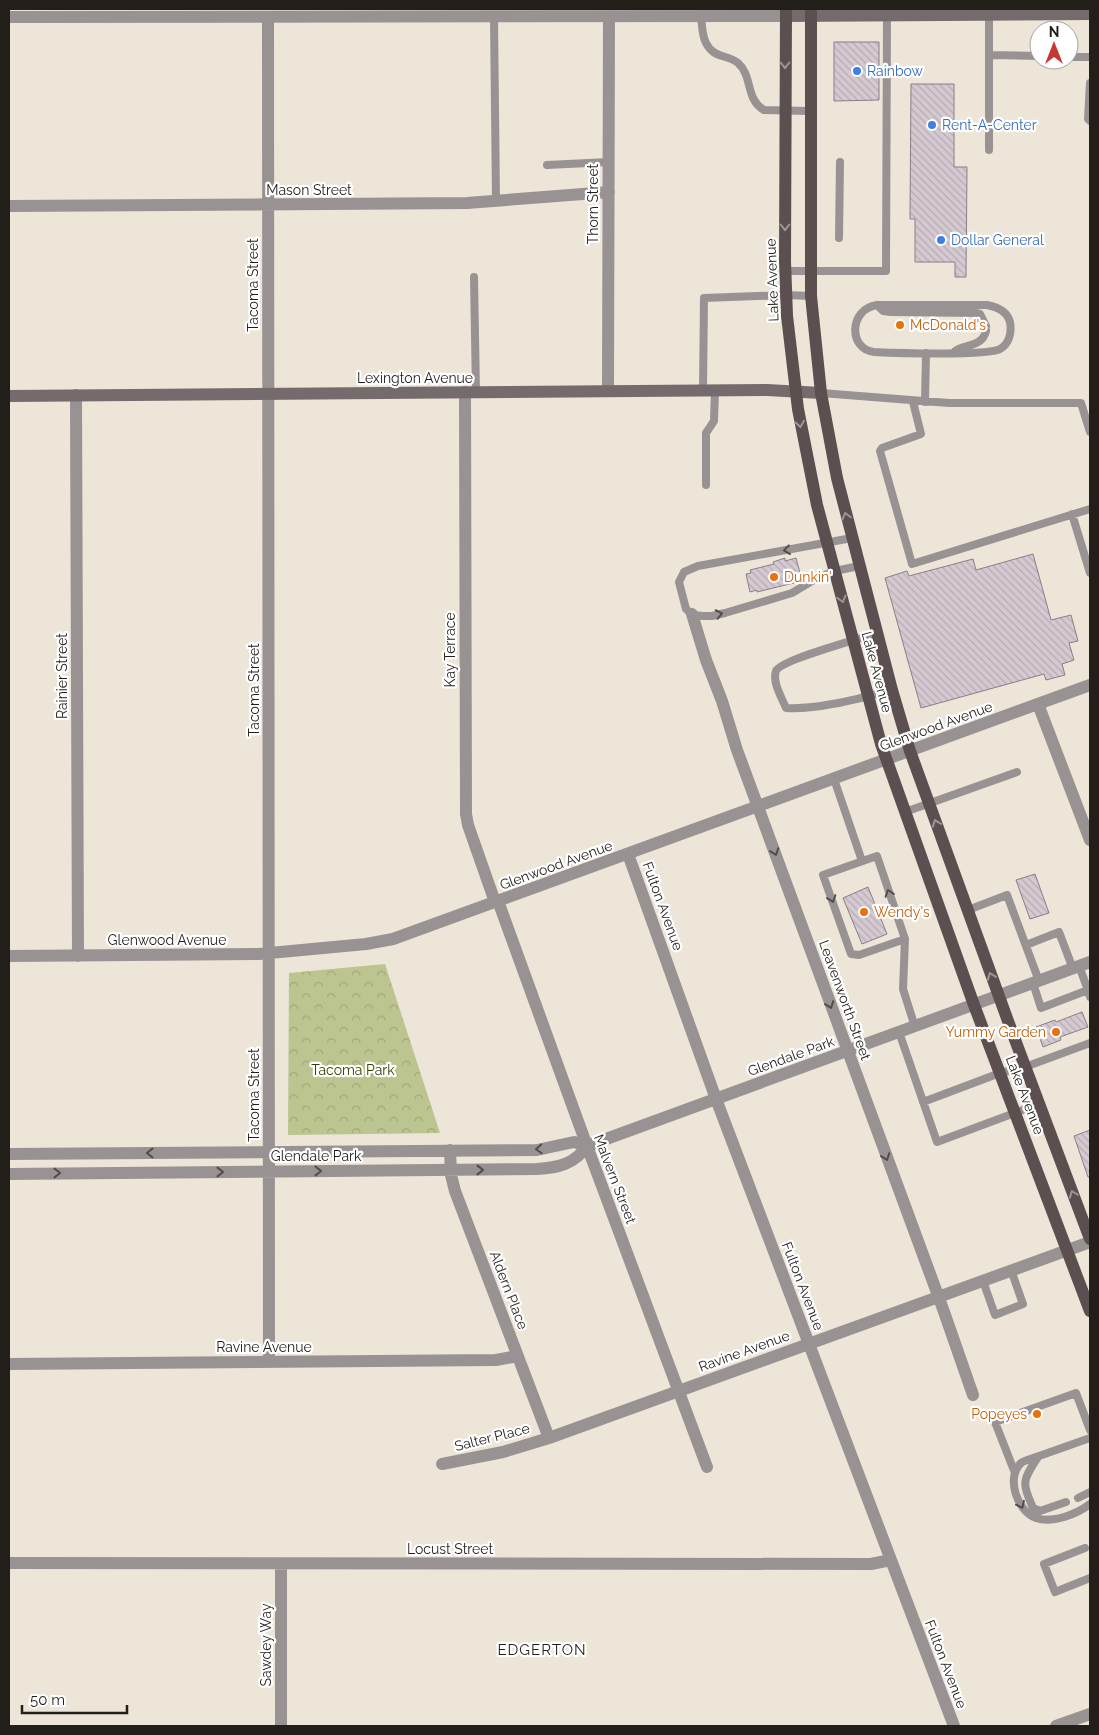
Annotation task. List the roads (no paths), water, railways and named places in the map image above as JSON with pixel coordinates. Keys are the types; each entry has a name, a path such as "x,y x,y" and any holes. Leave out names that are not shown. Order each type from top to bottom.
{"main road":[{"path":"786,12 887,15 989,15 1033,12 1090,14"},
{"name":"Lake Avenue","path":"786,12 786,295 795,391 808,464 827,542 886,760 974,1005 1090,1311"},
{"name":"Lake Avenue","path":"811,12 812,296 821,393 835,469 859,566 910,751 1090,1240"},
{"name":"Lexington Avenue","path":"9,396 709,390 821,393"}],"street":[{"path":"9,18 609,17 701,16 786,12"},
{"name":"Tacoma Street","path":"268,17 269,1362"},
{"name":"Thorn Street","path":"608,391 609,17"},
{"name":"Mason Street","path":"9,206 457,204 608,192"},
{"name":"Kay Terrace","path":"470,392 466,808 468,825 497,902"},
{"name":"Rainier Street","path":"76,395 78,956"},
{"name":"Leavenworth Street","path":"692,614 737,750 973,1395"},
{"name":"Glenwood Avenue","path":"9,956 269,953 384,941 497,902 1090,685"},
{"path":"1038,704 1090,840"},
{"name":"Fulton Avenue","path":"628,854 716,1099 954,1726"},
{"name":"Malvern Street","path":"497,902 586,1146 707,1467"},
{"name":"Glendale Park","path":"9,1174 537,1170 552,1168 576,1159 586,1146 1081,966"},
{"name":"Glendale Park","path":"9,1154 542,1150 574,1142 586,1146"},
{"name":"Aldern Place","path":"450,1150 450,1170 455,1191 549,1438"},
{"name":"Ravine Avenue","path":"549,1438 983,1281 1090,1240"},
{"name":"Ravine Avenue","path":"9,1364 496,1360 518,1356"},
{"name":"Salter Place","path":"442,1464 486,1457 549,1438"},
{"name":"Locust Street","path":"9,1564 871,1564 891,1560"},
{"name":"Sawdey Way","path":"281,1564 281,1726"},
{"path":"1056,1726 1090,1714"}],"lane":[{"path":"785,271 886,271 887,15"},
{"path":"989,15 989,150"},
{"path":"701,16 705,42 713,53 739,64 747,77 751,96 759,107 764,110 810,111"},
{"path":"494,17 496,201"},
{"path":"990,55 1029,56"},
{"path":"1090,83 1088,118 1090,122"},
{"path":"547,165 608,162"},
{"path":"839,238 840,162"},
{"path":"470,392 474,277"},
{"path":"706,485 706,433 714,421 709,390 704,298 812,296"},
{"path":"876,305 883,311 891,312 980,314 986,329 984,337 980,342 953,352"},
{"path":"876,305 988,305 994,306 1006,314 1010,321 1010,336 1006,344 1001,348 994,351 953,352 873,352 861,347 856,335 857,318 864,309 876,305"},
{"path":"925,402 926,353"},
{"path":"821,393 913,402 987,404 1081,403 1090,432"},
{"path":"913,402 921,434 880,450 912,564 1090,508"},
{"path":"1072,514 1090,573"},
{"path":"852,538 698,566 684,572 679,582 686,609 692,614 712,616 792,592 817,578 835,571 859,566"},
{"path":"877,633 780,666 775,672 776,685 786,708 838,703 892,690"},
{"path":"905,812 1017,772"},
{"path":"834,779 862,861"},
{"path":"904,939 858,955 852,954 824,875 877,856 904,939 903,989 915,1027"},
{"path":"968,910 1007,895 1026,945 1041,1008 1089,994 1081,966 1059,932 1026,945"},
{"path":"899,1032 937,1142 1039,1104"},
{"path":"923,1102 1000,1073 1025,1067 1090,1043"},
{"path":"983,1281 995,1315 1023,1304 1011,1270"},
{"path":"1090,1430 1076,1393 995,1422 1015,1473 1014,1486 1026,1514 1038,1519 1058,1519 1090,1504"},
{"path":"1015,1473 1022,1462 1090,1438"},
{"path":"1038,1457 1026,1475 1024,1488 1033,1508 1040,1511 1066,1502"},
{"path":"1078,1498 1090,1492"},
{"path":"1085,1548 1044,1564 1055,1592 1090,1578"}],"place":[{"name":"Rainbow","path":"857,71"},
{"name":"Rent-A-Center","path":"932,125"},
{"name":"Dollar General","path":"941,240"},
{"name":"McDonald's","path":"900,325"},
{"name":"Dunkin'","path":"774,577"},
{"name":"Wendy's","path":"864,912"},
{"name":"Yummy Garden","path":"1056,1032"},
{"name":"Popeyes","path":"1037,1414"}],"district":[{"name":"EDGERTON","path":"542,1650"}],"park label":[{"name":"Tacoma Park","path":"353,1070"}]}
